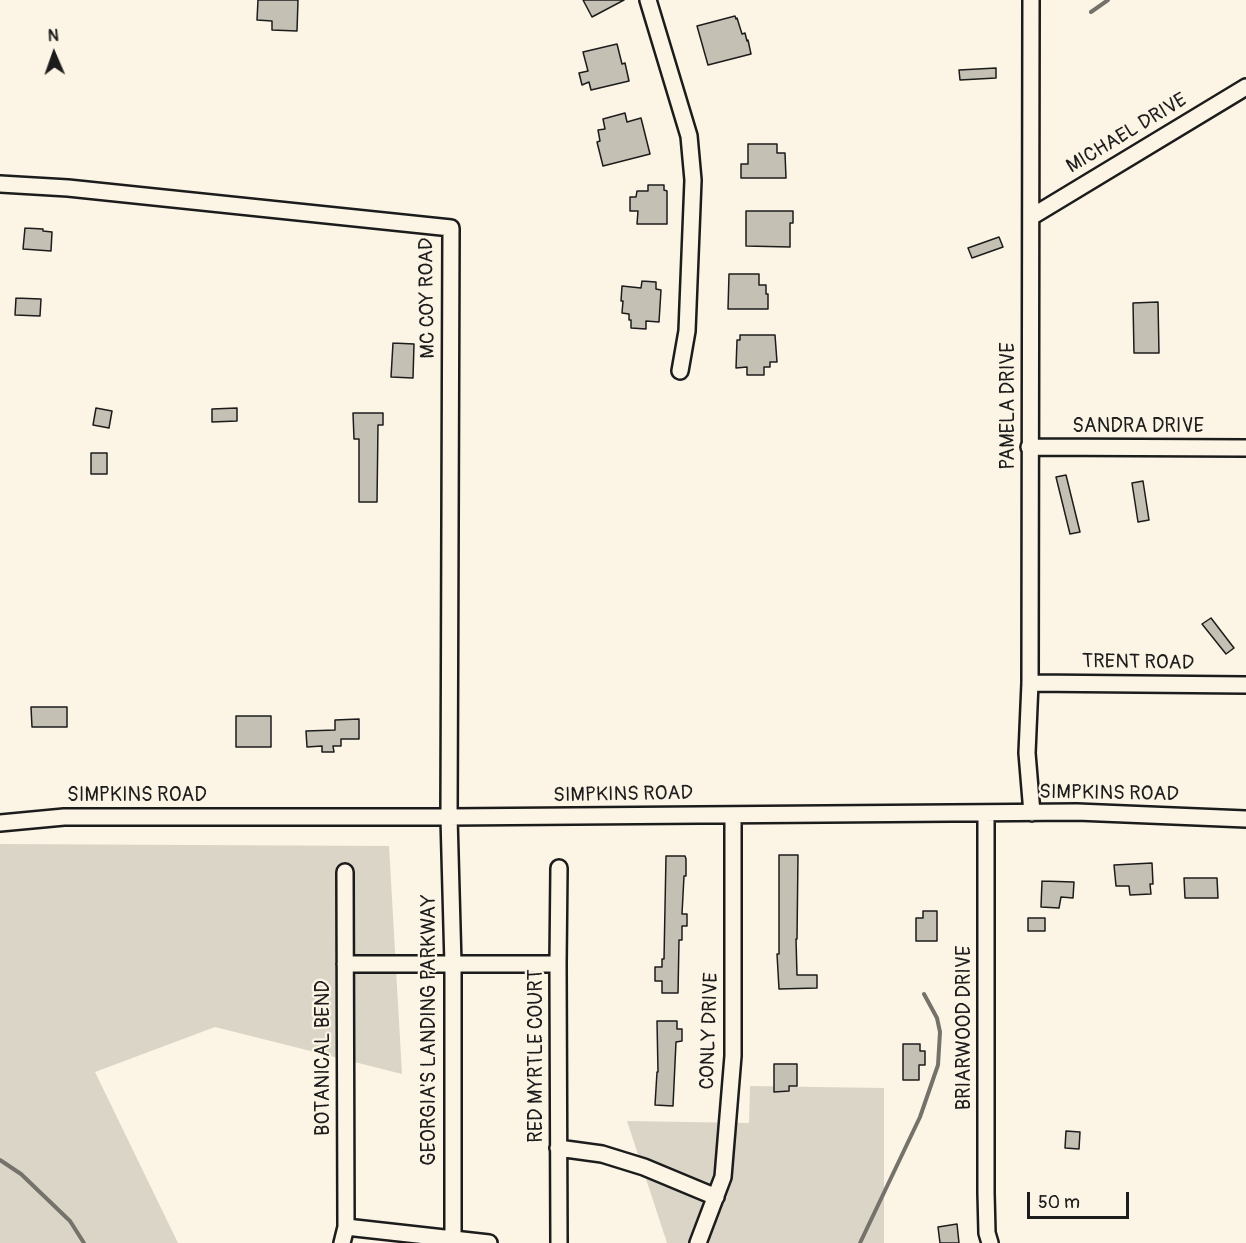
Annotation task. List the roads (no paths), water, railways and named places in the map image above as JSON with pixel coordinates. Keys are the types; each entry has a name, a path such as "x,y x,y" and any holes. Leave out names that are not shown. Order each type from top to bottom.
{"street":[{"path":"648,0 689,136 693,180 687,331 680,371"},
{"name":"PAMELA DRIVE","path":"1031,0 1030,683 1027,753 1032,813"},
{"name":"MICHAEL DRIVE","path":"1031,217 1246,87"},
{"name":"MC COY ROAD","path":"0,184 68,188 451,228 448,818"},
{"name":"SANDRA DRIVE","path":"1029,447 1246,448"},
{"name":"TRENT ROAD","path":"1030,683 1246,685"},
{"name":"SIMPKINS ROAD","path":"0,823 64,817 448,818 1077,812 1246,819"},
{"name":"BRIARWOOD DRIVE","path":"986,813 986,1193 987,1233 990,1243"},
{"name":"CONLY DRIVE","path":"698,1243 723,1177 733,1056 733,815"},
{"name":"GEORGIA'S LANDING PARKWAY","path":"448,818 453,965 452,1240"},
{"name":"RED MYRTLE COURT","path":"559,868 559,1243"},
{"name":"BOTANICAL BEND","path":"342,1243 346,1227 345,872"},
{"path":"345,964 558,964"},
{"path":"558,1148 603,1154 644,1167 716,1197"},
{"path":"346,1227 489,1243"}],"waterway":[{"path":"1091,12 1108,0"},
{"path":"860,1243 920,1117 938,1065 940,1032 937,1018 924,994"},
{"path":"0,1160 21,1174 70,1221 84,1243"}]}
